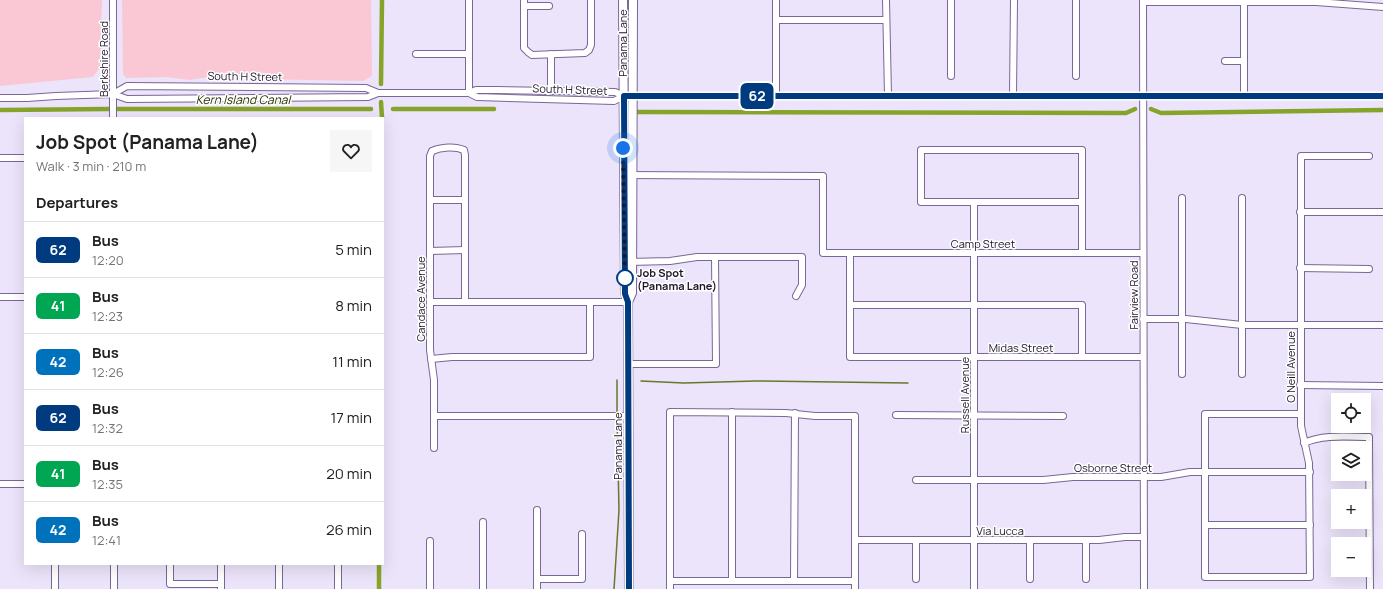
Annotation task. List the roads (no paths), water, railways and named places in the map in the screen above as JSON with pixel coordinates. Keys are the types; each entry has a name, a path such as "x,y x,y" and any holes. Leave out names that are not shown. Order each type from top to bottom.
{"main road":[{"name":"Panama Lane","path":"623,0 624,96 628,175 628,262 625,294 628,302 629,589"},
{"name":"Panama Lane","path":"628,175 633,96 633,0"}],"street":[{"name":"Berkshire Road","path":"113,117 114,0"},
{"path":"468,93 469,0"},
{"path":"549,6 524,3 524,48 532,55 585,53 589,50 591,45 591,0"},
{"path":"776,0 776,95"},
{"path":"886,0 888,95"},
{"path":"951,0 951,76"},
{"path":"1013,96 1014,0"},
{"path":"1076,0 1076,76"},
{"path":"1143,1 1330,3 1383,7"},
{"name":"Fairview Road","path":"1143,1 1144,589"},
{"path":"1244,2 1244,96"},
{"path":"776,20 886,20"},
{"path":"416,54 469,54"},
{"path":"507,98 542,94 551,91 551,54"},
{"path":"1225,61 1244,61"},
{"name":"South H Street","path":"113,94 127,86 366,88 378,93"},
{"path":"234,86 234,98"},
{"name":"South H Street","path":"0,98 113,94 127,99 368,97 378,93 468,93 476,90 615,92 624,96"},
{"path":"552,98 558,95 580,91"},
{"name":"South H Street","path":"468,93 477,97 614,100 624,96 776,95 1383,96"},
{"name":"Candace Avenue","path":"434,448 434,380 431,359 430,302 430,156 432,151 438,148 459,148 464,150 465,200"},
{"path":"1082,202 922,202 921,150 1082,150 1082,202 1082,253"},
{"name":"O Neill Avenue","path":"1205,525 1205,577 1310,577 1310,472 1300,414 1301,156 1369,156"},
{"path":"0,158 24,158"},
{"name":"Camp Street","path":"628,175 823,176 823,253 1143,253"},
{"path":"1182,198 1182,374"},
{"path":"1242,198 1242,374"},
{"path":"430,200 465,200 465,302"},
{"name":"Russell Avenue","path":"974,202 974,589"},
{"path":"1300,212 1383,212"},
{"path":"430,251 465,250"},
{"path":"850,253 850,305 1082,305 1082,357"},
{"path":"628,262 670,261 697,257 802,257 802,285 796,296"},
{"path":"628,364 716,364 715,257"},
{"path":"1300,268 1369,268"},
{"path":"0,297 24,297"},
{"path":"430,302 628,302"},
{"path":"431,359 452,357 590,356 590,302"},
{"name":"Midas Street","path":"850,305 850,357 1143,357"},
{"path":"1143,319 1182,319 1242,325 1383,325"},
{"path":"1300,385 1383,386"},
{"path":"670,589 670,412 795,413 815,416 856,416 855,589"},
{"path":"732,412 732,581"},
{"path":"794,581 795,413"},
{"path":"1300,414 1205,414 1205,525 1310,525"},
{"path":"896,415 1063,416"},
{"path":"434,416 628,416"},
{"path":"1304,443 1317,438 1325,437 1369,437 1370,589"},
{"name":"Osborne Street","path":"916,480 1042,480 1073,477 1160,477 1190,472 1310,472"},
{"path":"0,484 24,484"},
{"path":"537,510 537,589"},
{"path":"483,522 483,589"},
{"path":"537,578 582,578 582,534"},
{"name":"Via Lucca","path":"855,540 1099,540 1125,537 1144,537"},
{"path":"916,540 916,579"},
{"path":"1030,540 1030,579"},
{"path":"1086,540 1086,579"},
{"path":"430,541 430,589"},
{"path":"55,565 55,589"},
{"path":"114,565 114,589"},
{"path":"170,565 170,584 221,587 221,565"},
{"path":"279,565 279,589"},
{"path":"338,565 338,589"},
{"path":"670,581 855,581"}],"waterway":[{"path":"381,84 382,0"},
{"path":"381,102 382,117"},
{"name":"Kern Island Canal","path":"0,110 109,109"},
{"name":"Kern Island Canal","path":"116,109 371,109"},
{"name":"Kern Island Canal","path":"393,109 494,109"},
{"name":"Kern Island Canal","path":"638,112 1126,113 1135,109"},
{"name":"Kern Island Canal","path":"1151,109 1161,113 1383,110"},
{"path":"617,380 617,413"},
{"path":"641,381 684,383 755,381 908,383"},
{"path":"614,589 619,510 617,417"},
{"path":"379,565 379,589"}],"place":[{"name":"Job Spot (Panama Lane)","path":"625,278"}]}
